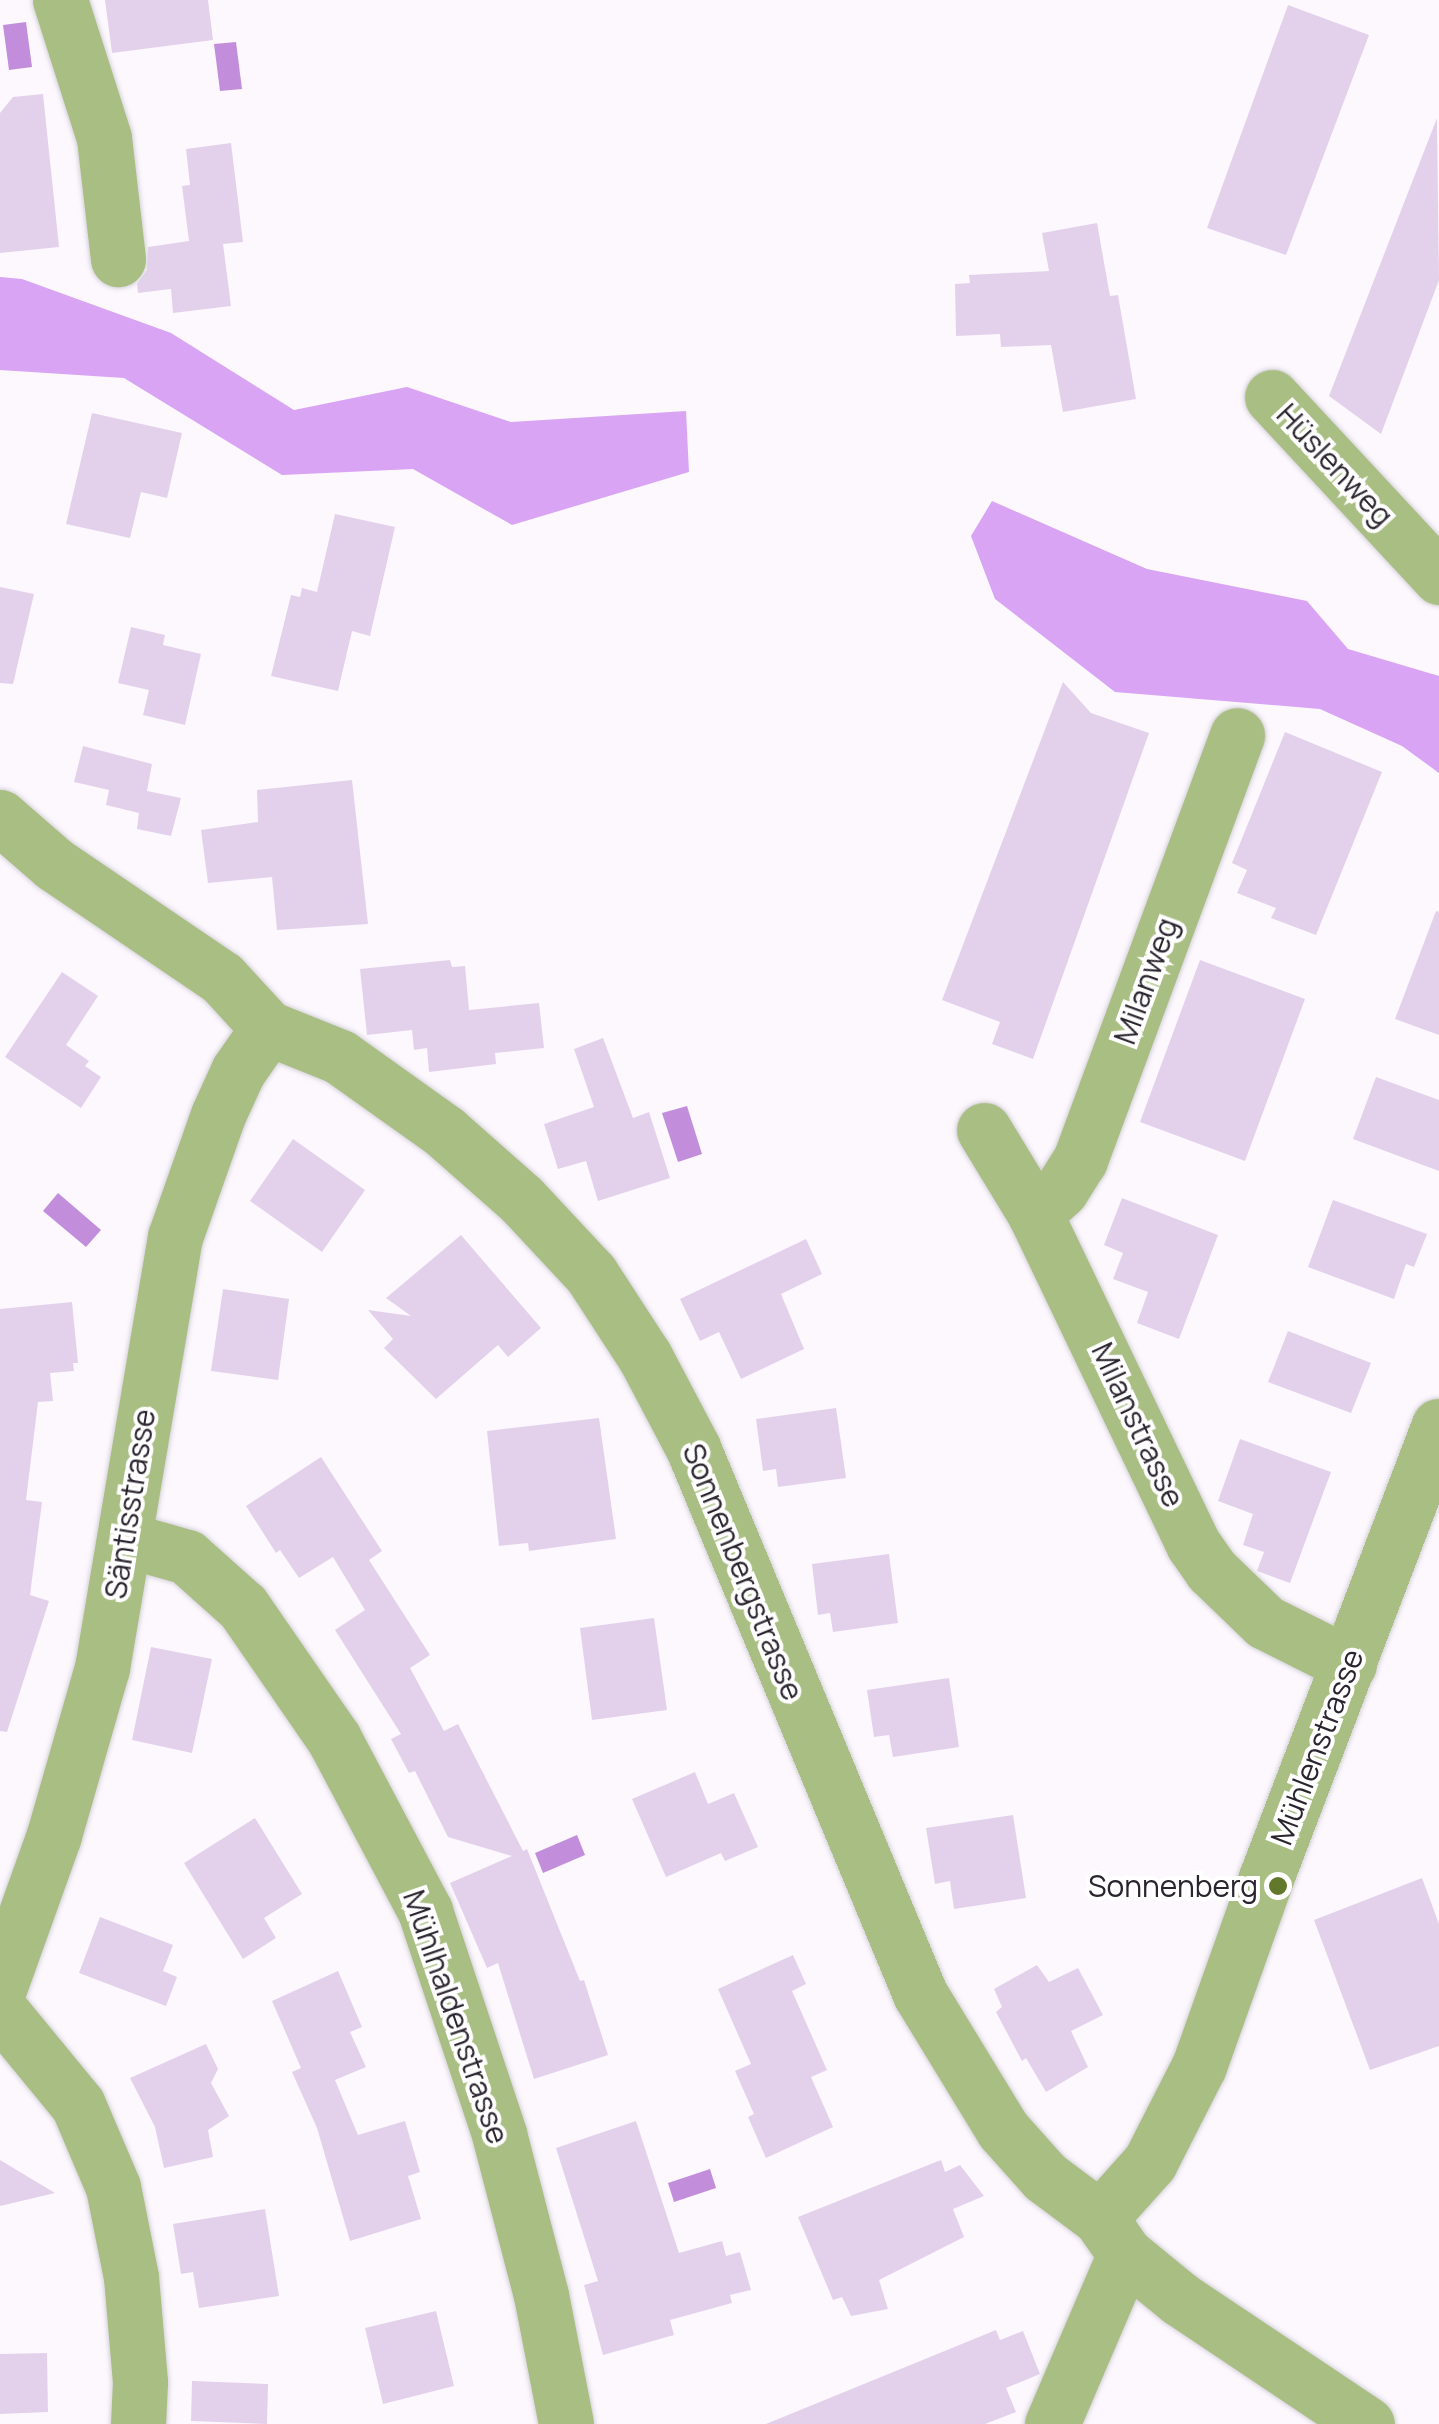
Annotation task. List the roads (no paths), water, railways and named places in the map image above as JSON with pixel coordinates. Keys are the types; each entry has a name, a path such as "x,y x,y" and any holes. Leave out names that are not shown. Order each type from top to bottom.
{"street":[{"path":"60,0 104,138 118,259"},
{"name":"Hüslenweg","path":"1272,397 1439,577"},
{"name":"Milanweg","path":"1036,1214 1060,1190 1080,1160 1237,735"},
{"name":"Sonnenbergstrasse","path":"0,817 54,864 222,978 268,1028 340,1057 446,1132 521,1199 591,1274 645,1358 694,1448 920,1994 1013,2144 1180,2299 1367,2424"},
{"name":"Säntisstrasse","path":"0,1986 54,1835 91,1705 127,1540 175,1237 218,1115 238,1071 268,1028"},
{"name":"Milanstrasse","path":"984,1130 1036,1214 1193,1544 1211,1570 1265,1622 1349,1664"},
{"name":"Mühlenstrasse","path":"1052,2424 1112,2236 1199,2066 1439,1426"},
{"name":"Mühlhaldenstrasse","path":"127,1540 187,1557 244,1608 334,1739 416,1895 464,2020 499,2134 542,2295 566,2424"},
{"path":"0,2010 78,2105 114,2187 131,2277 140,2382 138,2424"}],"place":[{"name":"Sonnenberg","path":"1278,1886"}]}
